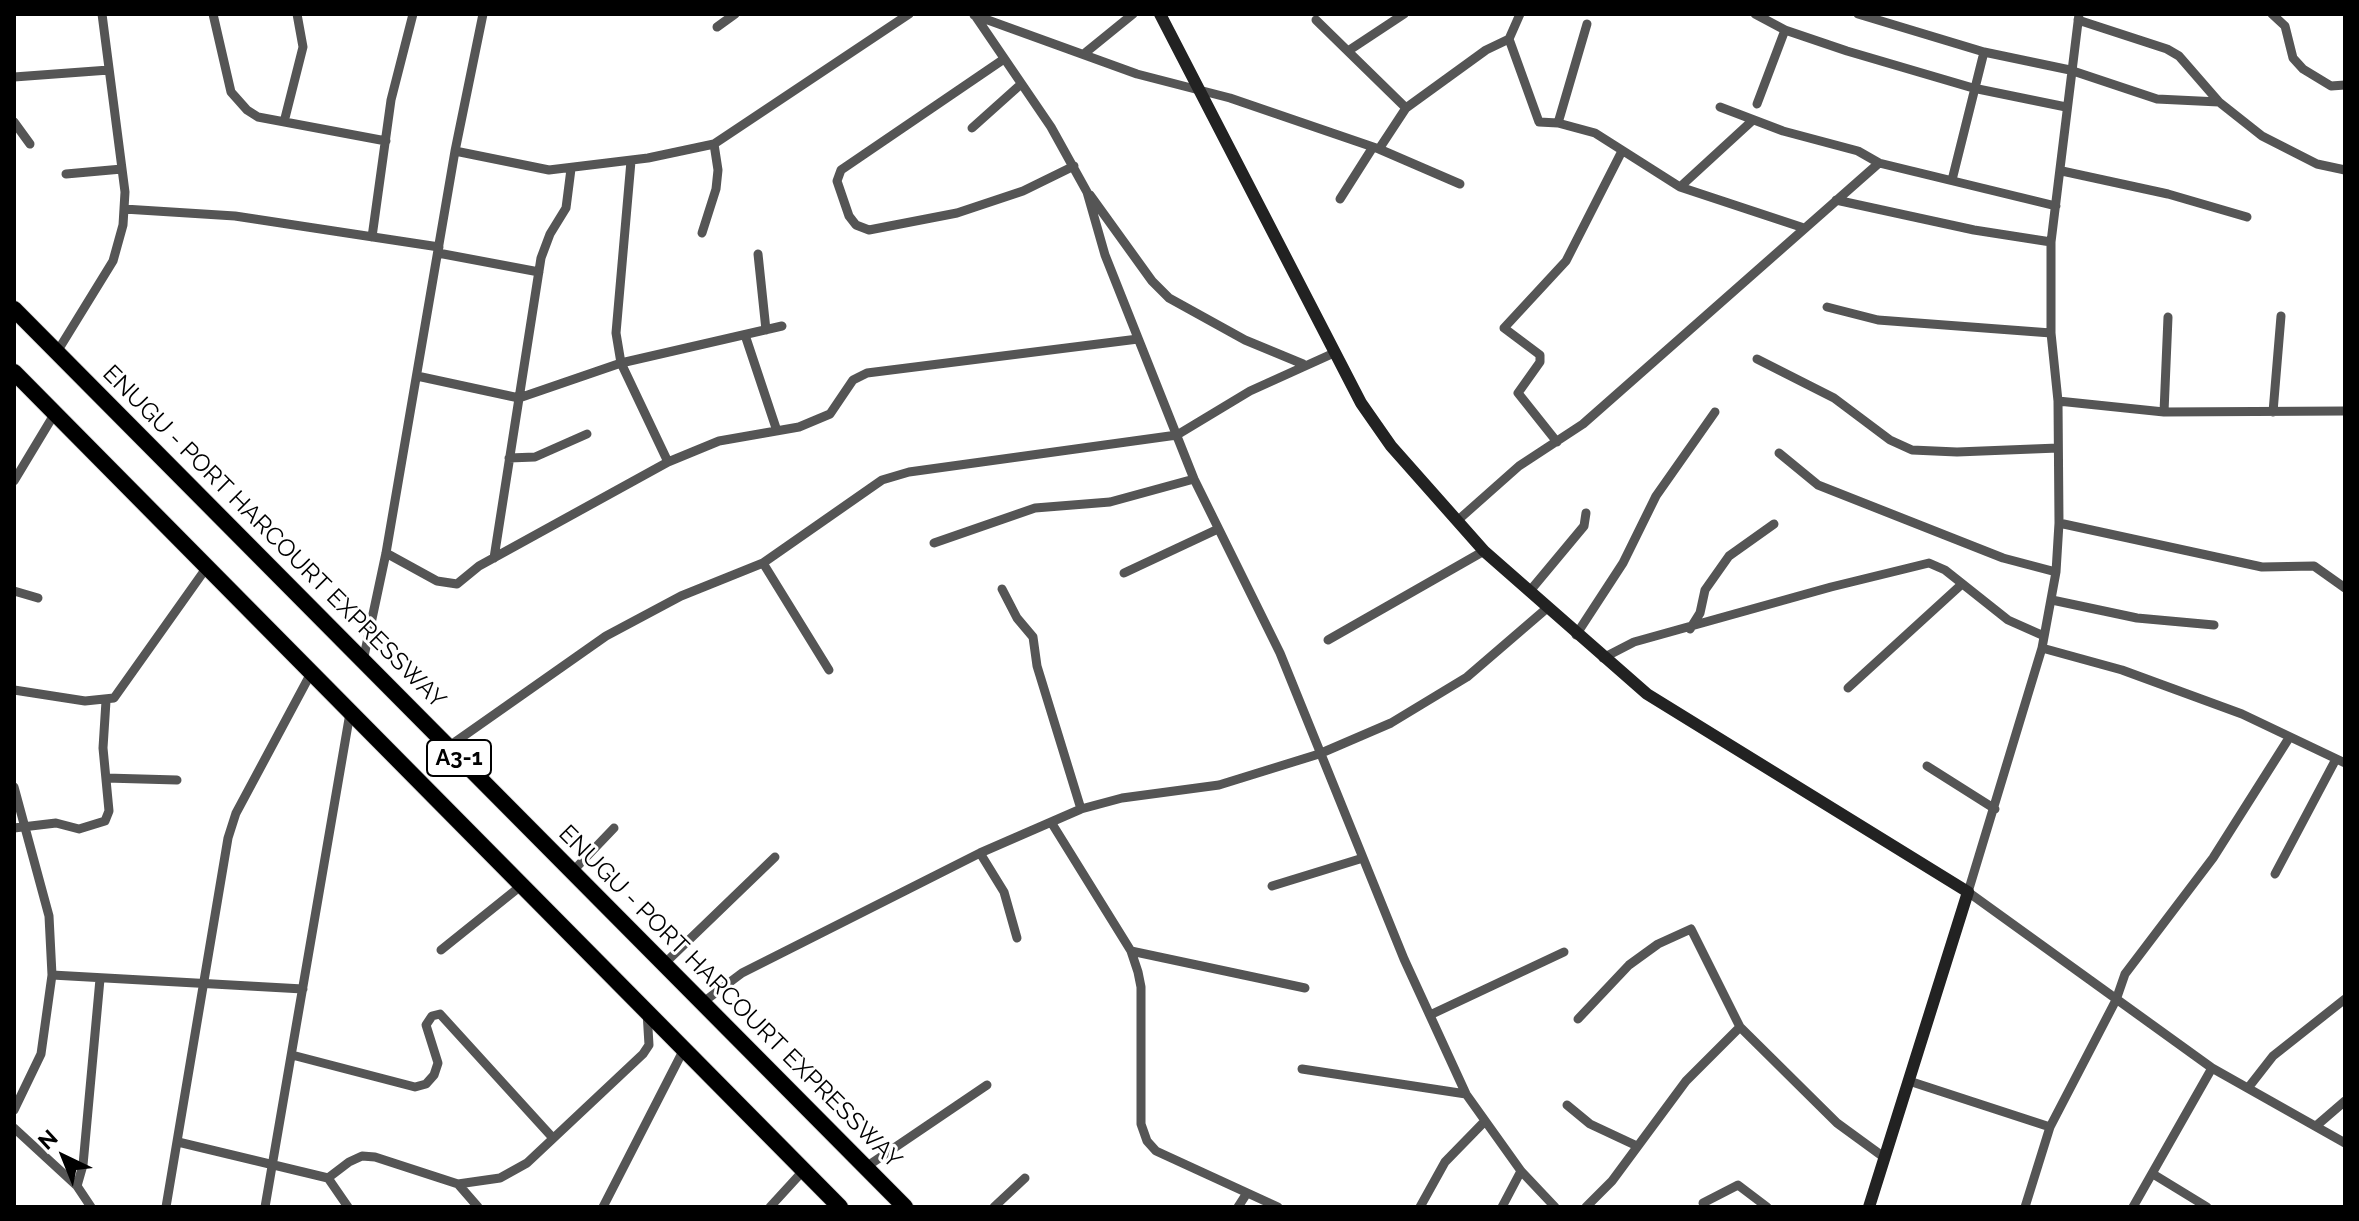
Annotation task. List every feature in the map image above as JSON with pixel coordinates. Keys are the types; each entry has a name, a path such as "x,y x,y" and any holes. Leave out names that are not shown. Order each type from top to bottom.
{"highway":[{"name":"ENUGU - PORT HARCOURT EXPRESSWAY","path":"14,309 905,1207"},
{"name":"A3-1","path":"14,372 840,1207"}],"main road":[{"path":"1160,14 1361,403 1391,446 1484,551 1546,609 1647,694 1968,892 1869,1207"}],"street":[{"path":"57,352 113,261 124,209 122,169 102,14"},
{"path":"213,14 231,92 258,117 386,141"},
{"path":"284,122 303,47 297,14"},
{"path":"372,237 391,100 413,14"},
{"path":"363,661 386,553 455,151 483,14"},
{"path":"717,27 735,14"},
{"path":"455,151 549,170 631,161 714,144 909,14"},
{"path":"974,14 1137,74 1199,90 1376,148 1460,184"},
{"path":"974,14 1074,166 1087,192 1105,255 1194,479 1280,653 1319,754 1466,1094 1521,1171 1555,1207"},
{"path":"1085,53 1133,14"},
{"path":"1348,51 1404,14"},
{"path":"1340,199 1406,108 1486,50 1509,39 1520,14"},
{"path":"1755,14 1785,30 1973,88 2066,107"},
{"path":"1858,14 1984,52 2070,70 2157,99 2219,102"},
{"path":"2272,14 2285,26 2293,58 2303,69 2331,86 2345,85"},
{"path":"2345,170 2317,164 2262,136 2219,102 2179,56 2167,49 2079,17 2051,242 2051,333 2058,401 2059,523 2056,572 2042,648 1968,892 2212,1068 2345,1143"},
{"path":"1316,20 1406,108"},
{"path":"1558,123 1587,24"},
{"path":"1757,104 1785,30"},
{"path":"1509,39 1528,84 1536,117 1543,124 1558,123 1595,133 1680,187 1804,228"},
{"path":"1952,180 1984,52"},
{"path":"1004,59 906,129 841,170 837,181 849,216 856,225 869,230 957,213 1023,191 1074,166"},
{"path":"14,77 109,70"},
{"path":"972,128 1020,85"},
{"path":"1720,107 1858,151 1879,163 2056,206"},
{"path":"1680,187 1753,120"},
{"path":"14,122 30,144"},
{"path":"702,233 716,189 718,170 714,144"},
{"path":"1557,442 1518,393 1540,362 1540,355 1506,333 1504,328 1566,261 1622,151"},
{"path":"631,161 616,317 621,363 668,462"},
{"path":"1457,521 1508,475 1557,442 1774,258 1879,163"},
{"path":"66,174 122,169"},
{"path":"494,558 539,272 545,245 566,208 571,169"},
{"path":"2062,171 2168,194 2247,217"},
{"path":"1087,192 1113,222 1152,281 1169,298 1245,340 1303,364"},
{"path":"1836,200 1974,230 2051,242"},
{"path":"124,209 235,216 372,237 539,272"},
{"path":"758,254 766,330"},
{"path":"1827,307 1878,320 2051,333"},
{"path":"2273,412 2281,316"},
{"path":"2164,412 2168,317"},
{"path":"417,376 519,398 621,363 782,326"},
{"path":"745,335 776,428"},
{"path":"386,553 448,585 457,584 494,558 668,462 719,441 776,428 799,427 830,414 840,404 853,380 867,373 1138,339"},
{"path":"448,747 606,636 681,596 763,563 882,480 909,472 1177,435 1250,391 1303,364 1334,353"},
{"path":"1757,359 1834,398 1890,440 1912,450 1957,452 2058,448"},
{"path":"2058,401 2164,412 2345,411"},
{"path":"1576,635 1623,563 1656,496 1715,412"},
{"path":"14,481 55,413"},
{"path":"509,458 535,457 587,434"},
{"path":"1779,453 1818,485 2003,558 2056,572"},
{"path":"934,543 1035,508 1110,502 1194,479"},
{"path":"1529,592 1584,526 1586,513"},
{"path":"2059,523 2262,567 2314,566 2345,588"},
{"path":"1690,629 1700,613 1705,590 1729,556 1774,524"},
{"path":"1124,573 1218,529"},
{"path":"1328,640 1484,551"},
{"path":"763,563 829,670"},
{"path":"1603,658 1634,642 1918,565 1938,565 2017,625 2044,636"},
{"path":"14,690 85,701 106,701 121,693 207,567"},
{"path":"1848,688 1962,584"},
{"path":"1002,589 1017,618 1033,637 1037,666 1081,809"},
{"path":"14,591 38,598"},
{"path":"2052,600 2137,618 2214,625"},
{"path":"702,1003 742,973 980,853 1081,809 1122,798 1219,785 1319,754 1391,723 1467,677 1546,609"},
{"path":"1700,613 1714,622"},
{"path":"2042,648 2149,680 2242,714 2340,761 2275,874"},
{"path":"166,1207 228,838 236,813 311,673"},
{"path":"19,827 56,823 79,829 102,824 109,811 103,748 106,701"},
{"path":"265,1207 350,713"},
{"path":"2025,1207 2050,1127 2116,1000 2125,974 2213,858 2289,738"},
{"path":"1927,766 1995,809"},
{"path":"106,778 177,780"},
{"path":"14,787 19,827 49,916 52,975 41,1054 14,1110"},
{"path":"1051,822 1131,951 1141,987 1141,1124 1147,1141 1156,1151 1278,1207"},
{"path":"572,872 614,828"},
{"path":"980,853 1004,892 1017,938"},
{"path":"664,964 775,857"},
{"path":"1272,886 1363,858"},
{"path":"441,950 523,884"},
{"path":"1578,1019 1629,965 1658,944 1691,929 1740,1027 1837,1123 1885,1158"},
{"path":"1131,951 1305,988"},
{"path":"1430,1015 1564,952"},
{"path":"52,975 303,989"},
{"path":"77,1186 83,1165 100,979"},
{"path":"2248,1088 2273,1056 2345,999"},
{"path":"328,1178 349,1162 375,1157 458,1184 500,1178 517,1172 643,1054 649,1045 647,1010"},
{"path":"292,1055 415,1087 426,1084 434,1075 438,1063 426,1025 432,1016 440,1014 552,1137"},
{"path":"1586,1207 1612,1181 1696,1070 1740,1027"},
{"path":"603,1207 684,1049"},
{"path":"2133,1207 2212,1068"},
{"path":"1302,1069 1466,1094"},
{"path":"1909,1081 2050,1127"},
{"path":"866,1167 987,1085"},
{"path":"2316,1126 2345,1101"},
{"path":"1567,1105 1590,1124 1637,1146"},
{"path":"1420,1207 1445,1162 1484,1122"},
{"path":"14,1128 77,1186 87,1205"},
{"path":"178,1142 274,1162 328,1178 348,1207"},
{"path":"770,1207 803,1171"},
{"path":"1502,1207 1521,1171"},
{"path":"2153,1174 2207,1207"},
{"path":"994,1207 1025,1178"},
{"path":"458,1184 478,1207"},
{"path":"1703,1203 1738,1185 1763,1206"},
{"path":"1238,1207 1247,1193"}]}
